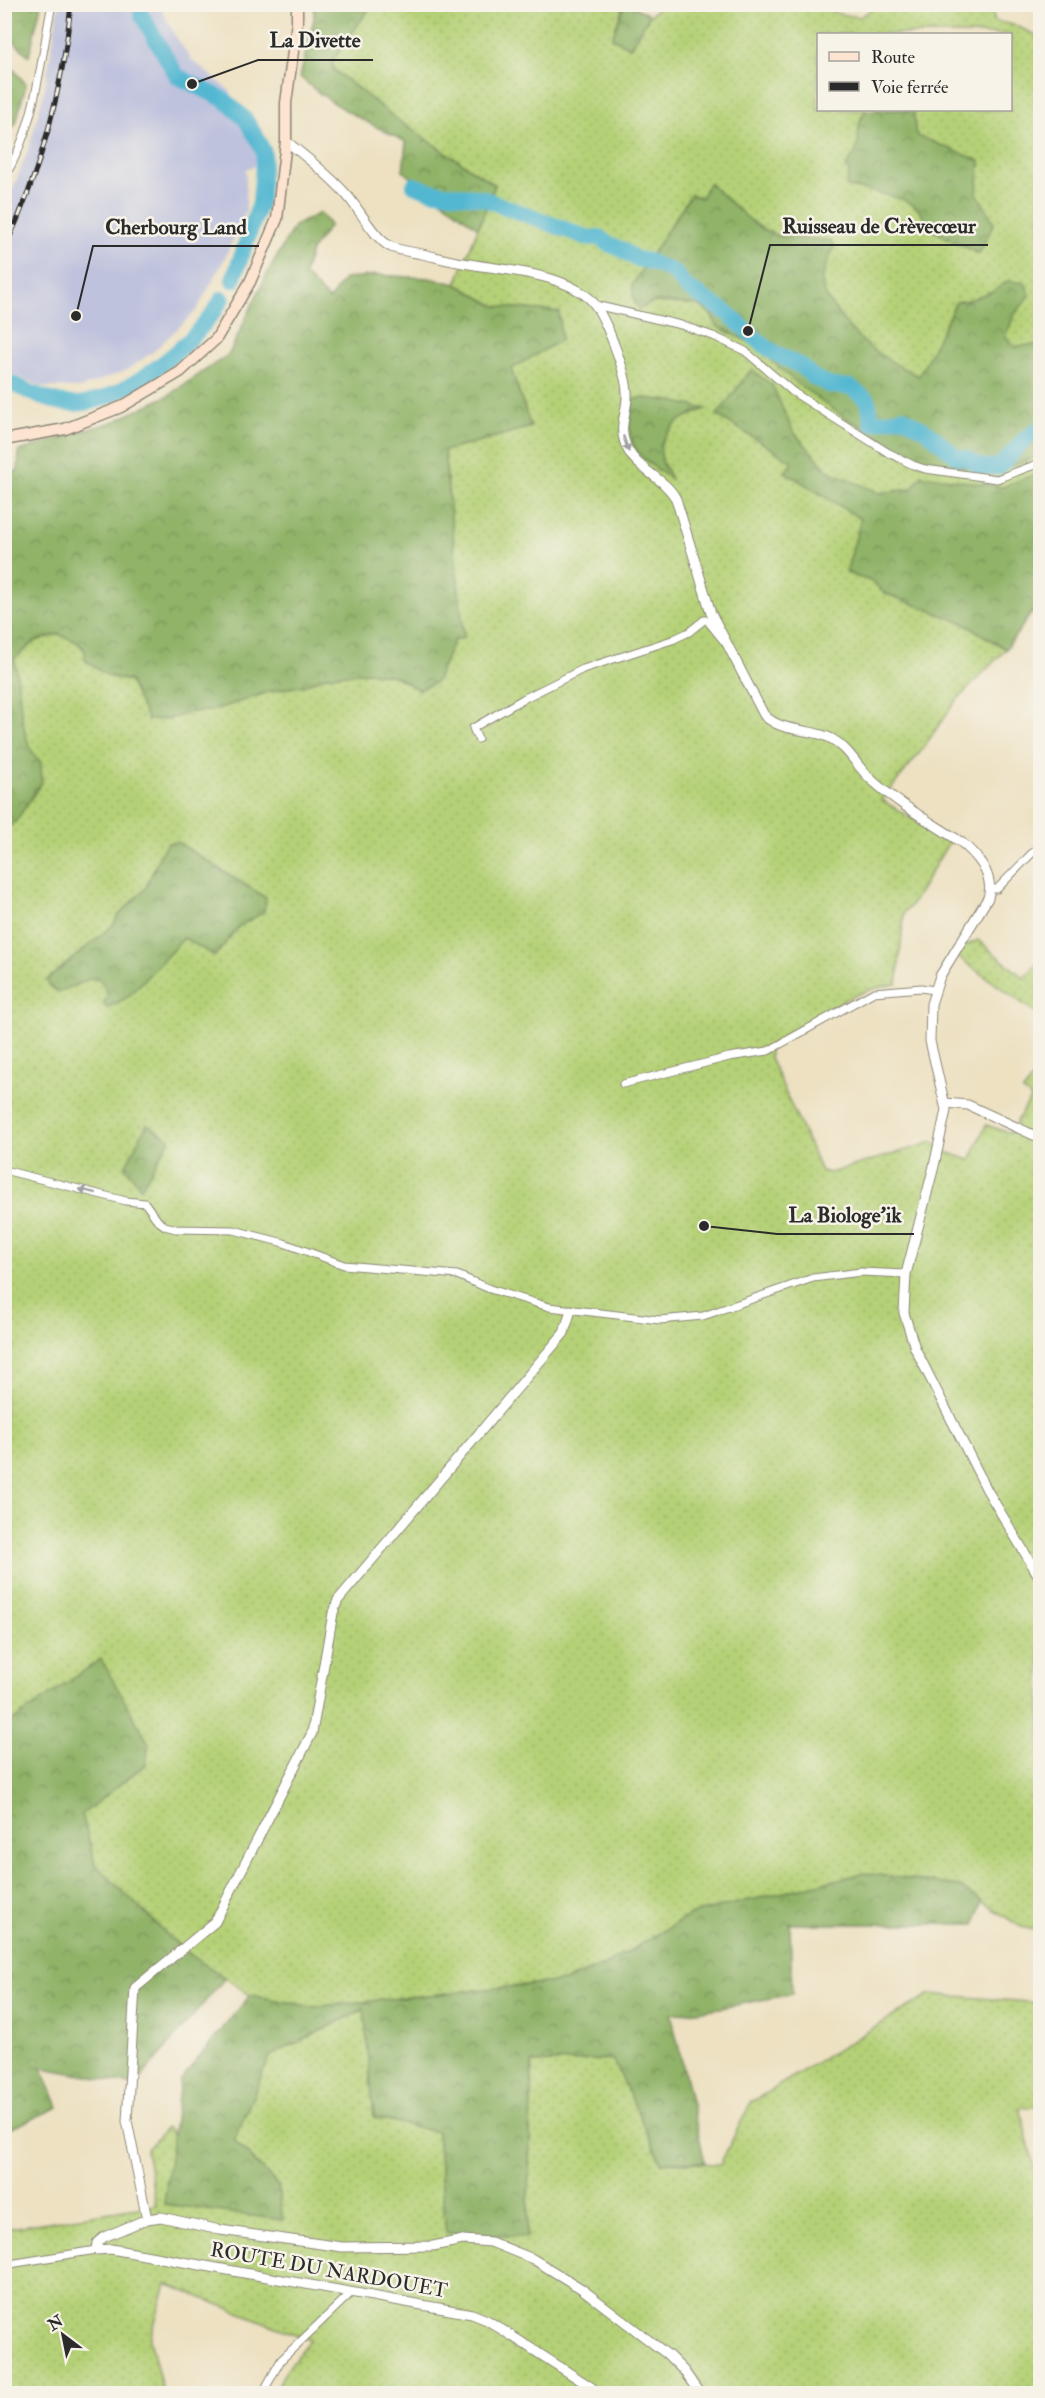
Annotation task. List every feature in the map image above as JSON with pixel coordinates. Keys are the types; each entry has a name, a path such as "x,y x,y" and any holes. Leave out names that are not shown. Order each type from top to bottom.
{"main road":[{"path":"4,440 65,429 113,411 180,372 216,339 250,282 277,219 297,4"}],"street":[{"path":"4,178 25,134 52,4"},
{"path":"286,141 344,191 377,234 393,247 460,263 545,278 573,287 595,305 681,325 713,336 745,351 793,392 886,452 913,465 926,469 997,479 1041,463"},
{"path":"595,305 625,373 627,399 621,425 624,442 629,453 642,468 670,489 676,499 711,613 723,640 762,711 769,720 789,729 820,734 838,743 871,780 971,850 984,868 991,889 988,898 940,976 929,1013 930,1041 945,1103 939,1146 906,1274 904,1313 915,1348 991,1497 1041,1578"},
{"path":"478,739 473,728 522,699 583,669 672,640 689,632 704,620 707,620 723,640"},
{"path":"991,889 997,890 1041,844"},
{"path":"623,1084 729,1057 768,1051 874,992 921,988 934,990"},
{"path":"945,1103 968,1105 1041,1138"},
{"path":"4,1170 126,1201 144,1203 165,1226 250,1233 353,1267 457,1275 490,1289 539,1304 571,1310 660,1320 703,1316 813,1278 861,1272 906,1274"},
{"path":"147,2219 127,2121 135,1988 215,1922 312,1733 333,1613 338,1600 564,1333 571,1310"},
{"path":"96,2250 97,2243 104,2237 147,2219 161,2217 220,2230 342,2247 433,2246 479,2239 533,2259 582,2289 668,2355 684,2371 700,2394"},
{"name":"ROUTE DU NARDOUET","path":"4,2265 111,2249 472,2314 487,2320 591,2387 597,2394"},
{"path":"262,2394 281,2360 352,2292"}],"shaded area":[{"path":"59,5 159,5 191,59 230,91 248,129 260,164 246,169 246,211 223,262 196,311 153,352 125,371 80,388 42,387 5,371 4,213 30,144 45,87"}],"green space":[{"path":"4,5 41,5 29,56 16,44 6,28"},
{"path":"314,5 372,5 332,61 334,70 403,124 495,185 478,228 403,171 406,142 337,105 300,77 314,19"},
{"path":"372,5 624,5 612,38 630,47 650,15 662,5 824,5 835,13 860,17 878,5 994,5 994,21 1014,25 1040,37 1040,617 1032,612 1006,649 955,702 921,751 882,800 949,842 911,906 904,912 897,984 863,992 846,999 769,1045 770,1058 821,1171 830,1173 933,1142 943,1151 970,1160 986,1125 1010,1133 1031,1098 1023,1091 1040,1069 1040,1931 1021,1927 958,1886 692,1914 607,1964 565,1981 313,2007 250,1995 182,1949 95,1866 82,1814 146,1764 101,1659 5,1727 4,830 16,821 41,763 27,741 14,659 35,641 59,634 77,642 108,676 129,681 145,712 170,719 190,712 211,711 272,691 305,685 325,676 368,672 395,676 419,690 436,682 454,640 464,638 444,451 531,427 511,369 559,312 495,306 456,284 495,185 403,124 334,70 332,61"},
{"path":"624,5 631,5 650,15 630,47 612,38"},
{"path":"5,68 13,69 26,84 16,123 5,137"},
{"path":"865,111 914,111 915,131 918,136 980,161 977,193 994,223 979,254 927,228 919,210 904,200 846,186 849,174 846,166 856,150 862,116"},
{"path":"709,183 743,214 770,233 791,238 831,240 834,247 822,278 828,300 851,330 868,346 919,376 956,302 993,291 1008,281 1025,283 1030,295 1015,314 1005,336 1015,347 1040,344 1040,455 996,472 920,461 844,417 799,385 753,344 718,327 710,314 699,305 654,302 639,309 634,302 632,285 691,194 701,198"},
{"path":"320,213 330,225 311,251 304,274 329,300 344,279 376,275 429,278 456,284 495,306 559,312 561,340 511,369 531,427 444,451 464,638 454,640 436,682 419,690 395,676 368,672 325,676 305,685 272,691 211,711 190,712 170,719 148,720 129,681 108,676 85,660 85,650 77,642 59,634 35,641 14,659 24,729 33,753 41,763 42,782 16,821 5,830 5,472 18,471 19,451 115,421 167,396 229,354 265,278 294,226"},
{"path":"751,370 772,385 793,431 828,471 880,493 911,489 922,475 1003,487 1040,472 1040,617 1032,612 1006,649 963,623 884,593 873,582 846,573 861,519 785,472 793,462 717,415"},
{"path":"645,398 706,409 690,415 673,426 660,446 662,461 671,479 640,455 631,438 630,415 633,399"},
{"path":"177,842 266,898 264,912 239,926 215,956 184,938 128,997 107,1008 103,1004 108,995 103,984 98,980 92,978 59,992 50,987 47,980 113,925 118,916 145,889 163,849 168,843"},
{"path":"978,940 1024,978 1040,961 1040,1016 958,957 964,946"},
{"path":"147,1124 170,1139 141,1188 125,1167"},
{"path":"101,1659 149,1744 146,1764 82,1814 95,1864 182,1949 225,1978 135,2085 33,2066 42,2068 58,2107 5,2131 4,1727"},
{"path":"864,1873 958,1886 982,1901 975,1924 790,1924 792,1994 720,2008 671,2014 705,2162 661,2162 613,2059 532,2063 527,2237 446,2233 437,2132 374,2117 364,2009 270,2056 234,2140 278,2186 283,2220 164,2204 180,2081 250,1995 313,2007 565,1981 607,1964 692,1914"},
{"path":"930,1994 1040,2003 1040,2107 1020,2107 1040,2193 1040,2393 274,2393 286,2370 310,2340 166,2284 150,2339 163,2393 5,2393 4,2229 156,2205 146,2150 167,2127 218,2211 278,2186 234,2140 270,2056 365,2009 374,2117 437,2132 446,2232 527,2237 532,2063 613,2059 661,2162 720,2164 751,2102"}],"waterway":[{"path":"141,14 177,76 225,100 245,119 264,153 260,203 233,280"},
{"path":"414,185 430,191 482,198 588,238 599,237 636,259 648,261 674,272 686,287 726,312 776,354 801,366 813,377 831,386 850,387 868,400 872,423 903,417 928,432 957,457 966,458 981,467 999,467 1025,439 1040,428"},
{"path":"4,380 38,395 64,403 93,401 114,394 136,382 178,351 196,333 222,299"}],"railway":[{"path":"4,250 29,191 48,130 62,67 71,4"}],"place":[{"name":"La Divette","path":"192,84"},
{"name":"Cherbourg Land","path":"76,316"},
{"name":"Ruisseau de Crèvecœur","path":"748,331"},
{"name":"La Biologe'ik","path":"704,1226"}]}
